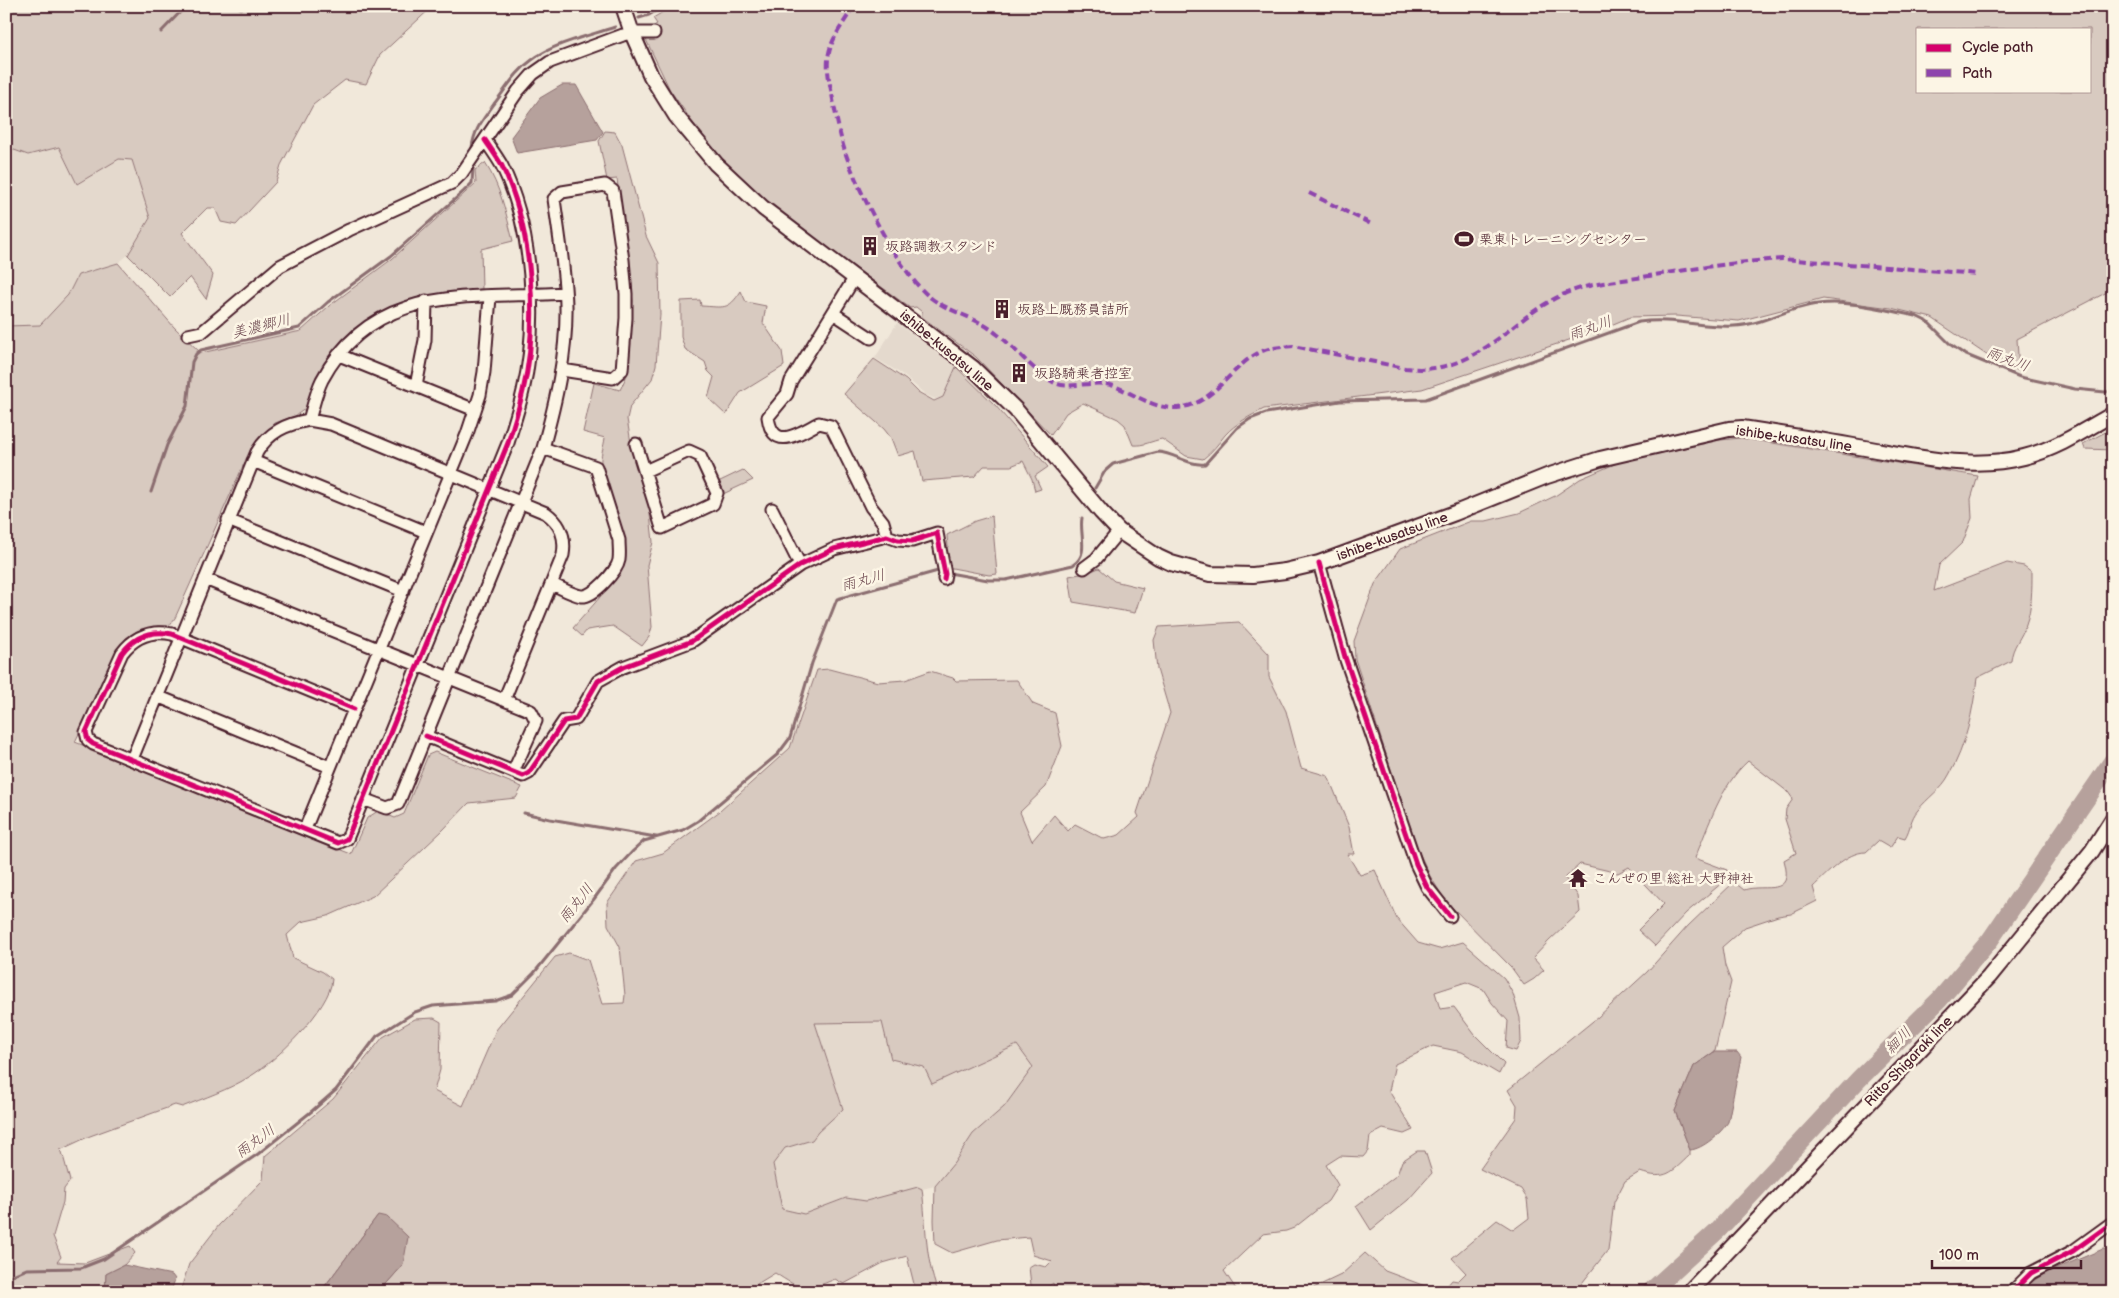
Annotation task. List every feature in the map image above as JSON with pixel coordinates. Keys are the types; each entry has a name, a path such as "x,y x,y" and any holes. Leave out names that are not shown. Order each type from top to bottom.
{"main road":[{"name":"ishibe-kusatsu line","path":"623,6 632,33 652,76 676,116 716,164 763,208 973,368 1016,410 1119,531 1158,557 1171,563 1210,574 1253,575 1285,571 1319,563 1455,513 1547,476 1608,456 1705,433 1742,428 1912,456 1969,463 2000,461 2037,453 2068,439 2113,414"},
{"name":"Ritto-Shigaraki line","path":"1689,1292 1989,976 2048,907 2092,850 2113,818"}],"street":[{"path":"188,335 202,332 280,266 349,230 452,183 462,173 518,92 533,74 550,62 632,33 654,33"},
{"path":"354,708 162,632 147,634 128,645 122,653 86,732 88,740 93,744 305,830 338,842 347,839 508,443 523,391 531,335 531,295 524,238 515,202 502,166 485,140"},
{"path":"363,799 387,808 398,804 543,448 562,370 565,338 564,272 554,199 562,192 604,185 613,191 623,260 626,318 622,370 613,378 562,370"},
{"path":"855,277 790,381 787,394 768,418 769,429 777,437 789,439 819,423 831,426 871,507 883,522 888,536"},
{"path":"309,420 321,382 339,355 359,334 377,320 393,312 426,302 565,293"},
{"path":"305,830 475,410 484,372 490,297"},
{"path":"416,386 425,340 426,302"},
{"path":"833,313 871,338"},
{"path":"339,355 475,410"},
{"path":"132,759 228,520 263,441 281,428 309,420 331,424 521,502 554,518 564,535 564,555 504,700"},
{"path":"636,444 662,528 713,504 717,493 700,456 689,451 645,471"},
{"path":"543,448 596,467 619,540 620,553 619,562 613,572 592,594 582,596 552,584"},
{"path":"253,461 426,532"},
{"path":"772,509 800,565"},
{"path":"228,520 402,591"},
{"path":"1084,568 1096,559 1119,531"},
{"path":"426,736 523,776 529,773 564,721 576,719 598,681 624,667 692,641 800,565 834,549 888,536 898,540 912,541 937,533 944,574"},
{"path":"1319,563 1345,657 1412,855 1427,888 1450,916"},
{"path":"205,579 531,711 536,721 513,772"},
{"path":"157,696 330,767"},
{"path":"2012,1292 2031,1273 2073,1251 2113,1222"}],"shaded area":[{"path":"6,6 236,6 241,10 248,6 433,6 380,55 366,84 345,80 313,105 281,165 276,182 236,225 221,222 215,208 207,208 182,233 213,275 206,299 190,277 170,297 128,255 150,218 132,160 119,159 77,184 59,147 28,155 6,147"},
{"name":"栗東トレーニングセンター","path":"673,6 2113,6 2113,289 2017,339 2019,371 1994,360 1932,318 1891,308 1823,299 1739,321 1676,316 1630,317 1599,330 1422,389 1264,409 1234,427 1203,459 1186,456 1162,439 1133,445 1125,425 1118,419 1083,403 1066,413 1051,435 976,357 922,317 922,312 916,307 910,308 780,212 750,188 726,164 705,140 670,90 640,27 652,27 657,24 653,18"},
{"path":"562,85 576,85 603,132 597,140 517,153 511,137 540,98"},
{"path":"605,131 615,132 622,145 646,236 659,263 660,315 656,365 652,379 630,406 627,419 632,449 649,505 653,542 647,565 652,627 649,637 642,646 613,626 587,630 582,636 573,628 616,577 624,561 625,550 624,538 603,475 601,461 605,438 583,432 594,383 620,390 627,375 633,301 617,179 607,180 599,141"},
{"path":"6,147 28,155 59,147 77,184 119,159 132,160 150,218 128,255 118,263 78,275 68,295 40,325 6,326"},
{"path":"485,163 499,191 513,241 481,249 482,289 419,297 389,309 362,326 309,406 295,416 275,423 251,448 175,618 169,626 157,626 137,631 126,638 117,652 75,742 351,854 367,818 378,811 395,818 404,814 428,755 435,752 522,787 516,798 469,803 373,896 328,916 301,922 287,935 293,958 323,972 332,979 329,991 322,1005 312,1019 300,1034 260,1070 233,1086 182,1107 175,1105 90,1136 60,1150 70,1181 64,1189 63,1202 53,1236 61,1257 57,1262 85,1263 130,1246 135,1253 124,1265 106,1274 105,1292 6,1292 6,326 40,325 68,295 78,275 118,263 174,327 201,353 301,331 329,306 392,259 476,183 475,170"},
{"path":"741,291 746,302 766,306 763,323 782,351 784,366 740,393 726,415 708,398 714,377 708,371 705,362 685,349 681,337 681,301 700,300 701,306 725,306 729,305"},
{"path":"897,323 956,367 943,397 935,399 926,395 903,375 875,358"},
{"path":"874,359 906,380 918,392 934,401 943,397 956,367 995,405 1048,467 1035,476 1041,489 1035,491 1032,479 1023,461 1011,466 984,466 974,477 922,481 915,451 898,456 891,438 884,429 844,394"},
{"path":"2113,428 2113,450 2085,449 2083,444"},
{"path":"1741,438 1978,476 1971,499 1972,518 1963,542 1939,565 1934,591 2007,563 2024,566 2032,572 2031,605 2026,624 2013,651 2011,661 1977,678 1968,728 1955,764 1942,785 1915,813 1905,838 1898,836 1890,848 1878,841 1866,852 1844,860 1813,887 1817,901 1791,914 1778,916 1745,927 1722,947 1725,966 1731,982 1715,1051 1694,1066 1675,1111 1690,1150 1690,1155 1668,1173 1656,1176 1640,1172 1625,1181 1614,1202 1608,1250 1575,1292 1442,1292 1452,1280 1458,1281 1466,1273 1452,1258 1497,1220 1513,1230 1529,1218 1527,1199 1521,1189 1480,1169 1516,1118 1517,1105 1508,1090 1598,1017 1647,972 1688,926 1734,882 1744,890 1781,885 1785,880 1786,872 1784,860 1796,853 1785,819 1786,809 1793,799 1788,792 1748,761 1730,782 1723,794 1695,858 1727,870 1729,877 1686,913 1655,946 1638,930 1664,904 1629,867 1618,873 1580,864 1565,878 1578,896 1580,912 1533,958 1544,970 1524,985 1511,967 1445,900 1430,876 1416,846 1355,659 1354,641 1375,584 1400,549 1471,521 1486,521 1519,513 1555,496 1580,479 1617,463 1720,440"},
{"path":"743,470 753,480 723,494 718,482"},
{"path":"992,516 997,574 989,575 947,567 945,547 948,547 947,535 975,521"},
{"path":"1099,568 1114,581 1143,588 1135,613 1073,602 1069,576"},
{"path":"1239,622 1269,654 1269,677 1286,711 1301,768 1328,776 1349,827 1354,854 1347,854 1360,875 1375,870 1397,919 1418,943 1439,949 1463,942 1504,978 1513,994 1520,1018 1521,1041 1516,1051 1506,1048 1508,1021 1492,1003 1483,989 1466,982 1435,992 1440,1009 1454,1007 1475,1035 1504,1064 1499,1074 1462,1052 1433,1046 1395,1064 1389,1091 1413,1130 1404,1134 1383,1129 1370,1136 1368,1151 1363,1157 1340,1156 1326,1165 1338,1185 1328,1201 1294,1228 1263,1234 1224,1271 1238,1292 1153,1292 1143,1284 1092,1284 1090,1292 1055,1292 1053,1283 1041,1292 1031,1285 1029,1267 1034,1264 1046,1267 1052,1261 1033,1255 1029,1237 997,1240 952,1253 935,1244 935,1186 954,1163 973,1134 1004,1107 1033,1067 1017,1045 932,1084 924,1067 891,1059 882,1022 815,1023 843,1109 812,1140 785,1148 773,1164 782,1209 804,1214 846,1198 866,1201 918,1187 922,1189 930,1266 938,1292 916,1292 907,1256 883,1263 844,1284 835,1279 817,1286 804,1287 791,1283 775,1273 757,1284 757,1292 379,1292 403,1265 378,1215 325,1286 325,1292 180,1292 189,1264 219,1225 263,1180 265,1156 333,1099 383,1037 415,1019 434,1018 441,1022 440,1070 434,1091 463,1106 496,1030 555,957 569,953 588,960 602,1004 624,1003 625,995 620,947 608,925 607,903 636,861 663,853 720,811 790,748 817,670 829,669 878,682 905,680 930,671 953,678 956,681 1017,680 1033,704 1055,713 1062,746 1046,787 1020,812 1032,841 1054,815 1068,831 1075,824 1104,839 1119,835 1139,817 1137,813 1170,713 1157,669 1154,640 1159,627"},
{"path":"882,1022 891,1059 925,1067 932,1083 1017,1045 1033,1067 1004,1107 973,1134 954,1163 935,1186 922,1189 918,1187 866,1201 846,1198 804,1214 782,1210 773,1164 785,1148 812,1140 843,1109 815,1023"},
{"path":"1714,1052 1737,1052 1741,1057 1728,1122 1711,1140 1700,1147 1690,1150 1675,1111 1694,1066"},
{"path":"1417,1151 1425,1151 1432,1173 1408,1200 1371,1230 1356,1206 1397,1175 1402,1161"},
{"path":"378,1215 387,1217 408,1237 403,1265 379,1292 325,1292 325,1286"},
{"path":"2103,1249 2112,1250 2113,1292 2025,1292 2026,1285 2046,1273"},
{"path":"1365,1253 1385,1271 1441,1292 1305,1292 1341,1275"},
{"path":"124,1265 172,1275 175,1279 171,1292 105,1292 106,1274"}],"waterway":[{"path":"161,32 186,6"},
{"name":"美濃郷川","path":"639,18 649,15 664,6"},
{"name":"美濃郷川","path":"472,148 475,135 483,120 526,64 561,44 615,27"},
{"name":"美濃郷川","path":"151,492 167,445 187,406 192,362 196,354 201,350 299,328 328,302 391,256 464,191 472,183 473,168"},
{"name":"雨丸川","path":"1095,488 1105,471 1113,464 1158,452 1193,463 1205,464 1237,428 1250,419 1266,413 1340,401 1426,399 1639,322 1664,321 1710,326 1745,325 1818,304 1855,304 1916,316 1928,322 1951,345 1964,354 2020,377 2075,389 2113,391"},
{"name":"雨丸川","path":"6,1278 27,1269 81,1268 104,1259 258,1154 336,1090 377,1036 415,1012 433,1006 495,1001 512,995 534,973 616,869 644,841 683,830 698,821 778,754 790,738 812,663 837,599 938,571 988,580 1006,580 1073,565 1083,550 1082,518"},
{"name":"細川","path":"1650,1292 1718,1230 1859,1079 1940,999 1990,940 2113,760"},
{"path":"524,813 656,837"}],"marked path":[{"path":"854,6 836,35 831,47 828,58 828,73 838,127 845,152 862,194 883,234 907,272 931,298 947,308 989,328 1039,372 1061,385 1107,384 1157,405 1173,408 1187,406 1210,394 1239,367 1260,352 1272,348 1293,346 1405,368 1432,368 1455,363 1475,354 1528,315 1569,292 1587,286 1730,264 1782,259 1978,274"},
{"path":"1309,193 1373,225"}],"cycle path":[{"path":"354,709 172,634 158,633 138,638 122,653 86,732 88,740 93,744 338,843 347,839 508,443 523,391 528,365 532,307 526,247 521,218 512,191 502,166 485,140"},
{"path":"426,736 523,776 529,773 564,721 576,719 598,681 623,667 692,641 800,565 834,549 887,536 898,540 912,541 937,533 945,574 944,579"},
{"path":"1319,563 1345,657 1416,864 1427,887 1450,916"},
{"path":"2012,1292 2031,1273 2073,1251 2113,1222"}],"place":[{"name":"栗東トレーニングセンター","path":"1464,239"},
{"name":"坂路調教スタンド","path":"870,246"},
{"name":"坂路上厩務員詰所","path":"1002,309"},
{"name":"坂路騎乗者控室","path":"1019,373"},
{"name":"こんぜの里 総社 大野神社","path":"1578,878"}]}
